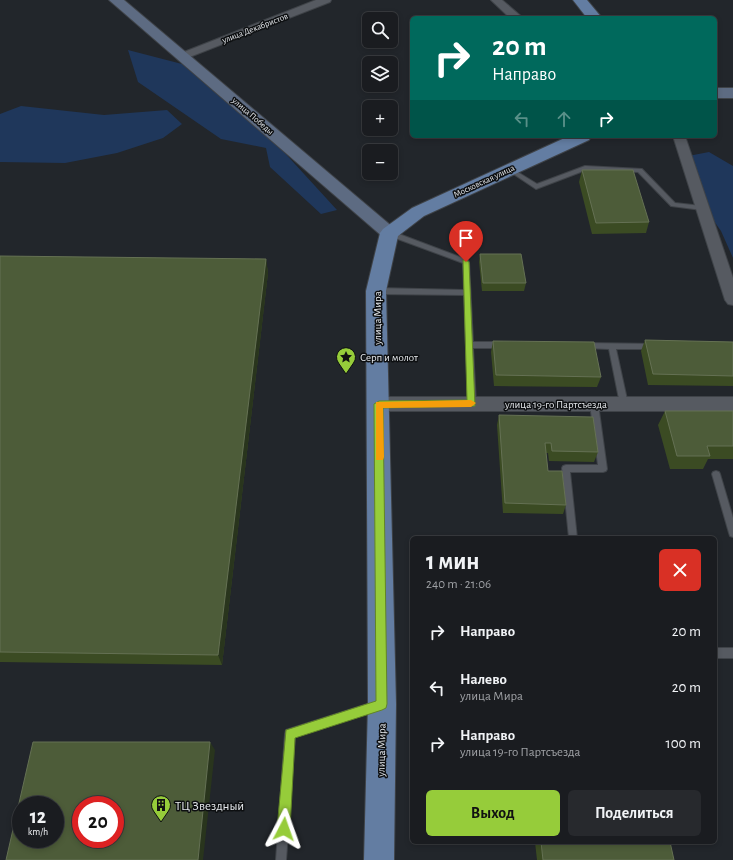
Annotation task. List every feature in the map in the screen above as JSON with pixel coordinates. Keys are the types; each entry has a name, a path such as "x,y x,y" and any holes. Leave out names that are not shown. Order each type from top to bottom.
{"main road":[{"path":"580,0 593,16"},
{"name":"Московская улица","path":"389,233 418,212 579,138"},
{"name":"улица Мира","path":"379,860 382,704 379,404 376,291 389,233"}],"street":[{"name":"улица Победы","path":"116,0 389,233"},
{"name":"улица Декабристов","path":"183,56 326,0"},
{"path":"496,0 515,16"},
{"path":"717,93 733,93"},
{"path":"680,138 733,300"},
{"name":"улица 19-го Партсъезда","path":"379,404 733,404"}],"lane":[{"path":"509,169 536,187 585,168 640,170 673,205 702,208"},
{"path":"389,233 466,262 472,403"},
{"path":"376,291 467,293"},
{"path":"469,345 509,345"},
{"path":"580,346 665,346"},
{"path":"612,346 624,404"},
{"path":"573,536 566,468 602,469 594,404"},
{"path":"716,474 733,533"},
{"path":"717,653 733,653"},
{"path":"281,860 290,734 382,704"}],"shaded area":[{"path":"128,50 182,64 283,151 337,210 321,214 270,167 266,148 221,139 138,82"},
{"path":"21,106 104,115 167,110 182,124 163,138 117,153 65,163 0,162 0,114"},
{"path":"709,152 733,166 733,258 721,231 694,193 683,157"}],"building":[{"path":"582,170 633,170 649,222 596,223"},
{"path":"480,254 521,254 526,283 483,283"},
{"path":"0,256 266,259 218,655 0,652"},
{"path":"645,340 733,342 733,376 653,374"},
{"path":"493,341 594,342 601,377 496,375"},
{"path":"665,411 733,411 733,446 707,446 710,456 677,456"},
{"path":"499,415 593,417 598,452 552,451 551,443 545,443 548,471 562,471 566,505 505,503"},
{"name":"ТЦ Звездный","path":"33,742 210,742 198,860 6,860 12,834 12,848 64,848 64,796 21,796"},
{"path":"541,844 670,844 674,860 543,860"}],"slow traffic":[{"path":"379,457 379,404 471,403"}],"place":[{"name":"Серп и молот","path":"346,374"},
{"name":"ТЦ Звездный","path":"161,822"}],"route":[{"path":"284,829 290,734 382,704 379,404 472,403 466,262"}]}
